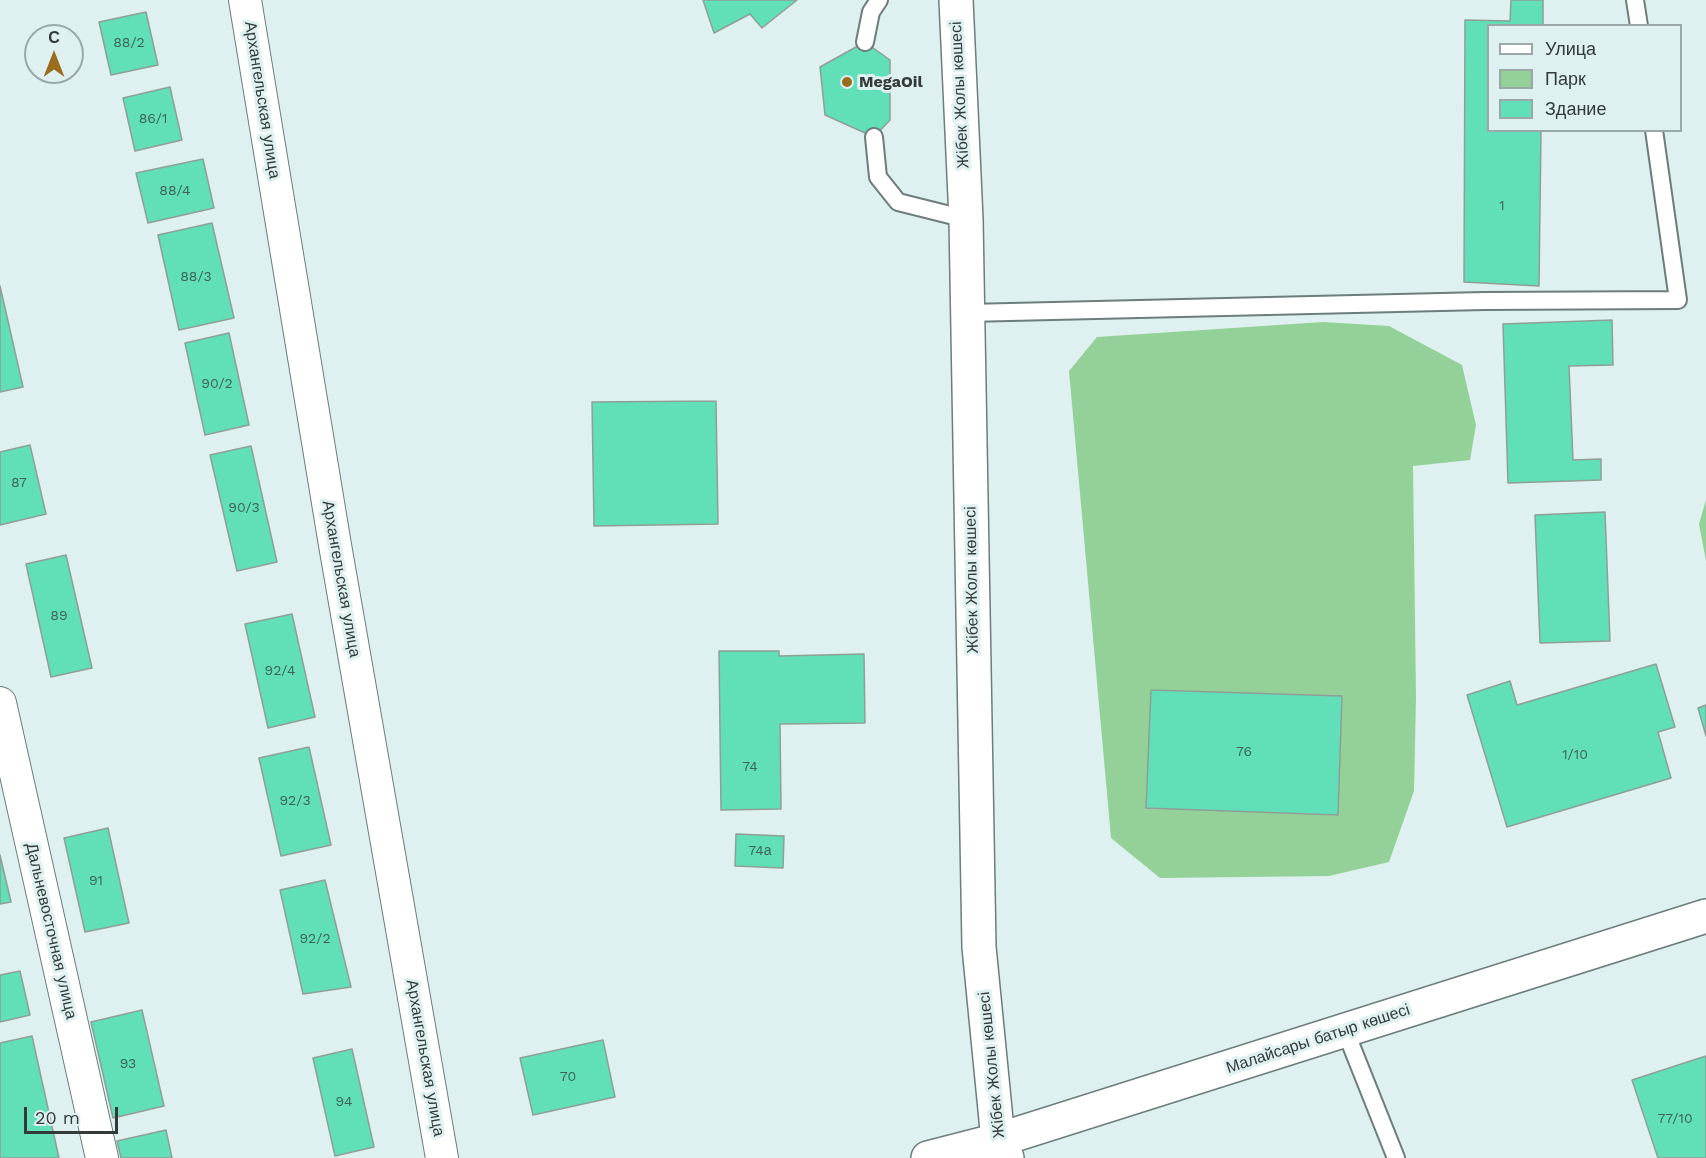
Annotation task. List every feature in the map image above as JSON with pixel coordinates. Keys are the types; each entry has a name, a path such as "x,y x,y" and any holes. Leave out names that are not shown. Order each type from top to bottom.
{"main road":[{"name":"Жібек Жолы көшесі","path":"956,0 966,219 979,947 1002,1149"},
{"name":"Малайсары батыр көшесі","path":"928,1158 1002,1149 1346,1030 1706,916"}],"street":[{"name":"Архангельская улица","path":"245,0 337,557 442,1158"},
{"name":"Дальневосточная улица","path":"0,703 102,1158"}],"lane":[{"path":"865,42 871,12 879,0"},
{"path":"1635,0 1639,24"},
{"path":"967,313 1484,301 1678,300 1654,132"},
{"path":"874,137 878,177 898,202 966,219"},
{"path":"1346,1030 1396,1158"}],"green space":[{"path":"1323,322 1389,326 1462,365 1476,425 1470,460 1413,466 1416,698 1414,791 1389,862 1329,876 1160,878 1111,838 1069,371 1097,337"},
{"path":"1706,500 1706,561 1699,524"}],"building":[{"path":"703,0 797,0 762,28 750,14 714,33"},
{"path":"1511,0 1543,0 1543,24 1487,24 1487,132 1541,132 1539,286 1464,282 1465,20 1510,21"},
{"path":"146,12 158,65 111,75 99,22"},
{"path":"865,42 890,60 890,120 874,137 825,115 820,67"},
{"path":"170,87 182,140 135,151 123,98"},
{"path":"203,159 214,208 148,223 136,173"},
{"path":"212,223 234,318 179,330 158,235"},
{"path":"0,286 23,387 0,392"},
{"path":"1612,320 1613,365 1569,366 1573,460 1601,459 1601,480 1508,483 1503,324"},
{"path":"229,333 249,425 205,435 185,343"},
{"path":"716,401 718,524 594,526 592,402"},
{"path":"30,445 46,514 0,525 0,452"},
{"path":"251,446 277,562 237,571 210,455"},
{"path":"1605,512 1610,641 1540,643 1535,515"},
{"path":"66,555 92,668 51,677 26,564"},
{"path":"292,614 315,717 268,728 245,624"},
{"path":"719,651 779,651 779,656 864,654 865,723 780,724 781,809 721,810"},
{"path":"1656,664 1675,727 1658,732 1671,778 1507,827 1467,695 1510,681 1517,705"},
{"path":"1151,690 1342,696 1338,815 1146,808"},
{"path":"1706,705 1706,736 1698,708"},
{"path":"309,747 331,845 281,856 259,758"},
{"path":"108,828 129,923 85,932 64,838"},
{"path":"736,834 784,836 783,868 735,866"},
{"path":"0,855 11,902 0,904"},
{"path":"325,880 351,987 303,994 280,890"},
{"path":"20,971 30,1015 0,1022 0,975"},
{"path":"142,1010 164,1106 113,1118 91,1022"},
{"path":"32,1036 59,1158 0,1158 0,1043"},
{"path":"603,1040 615,1097 533,1115 520,1058"},
{"path":"352,1049 374,1147 335,1156 313,1058"},
{"path":"1706,1056 1706,1158 1658,1158 1632,1080"},
{"path":"166,1130 172,1158 121,1158 117,1141"}],"place":[{"name":"MegaOil","path":"847,82"}]}
